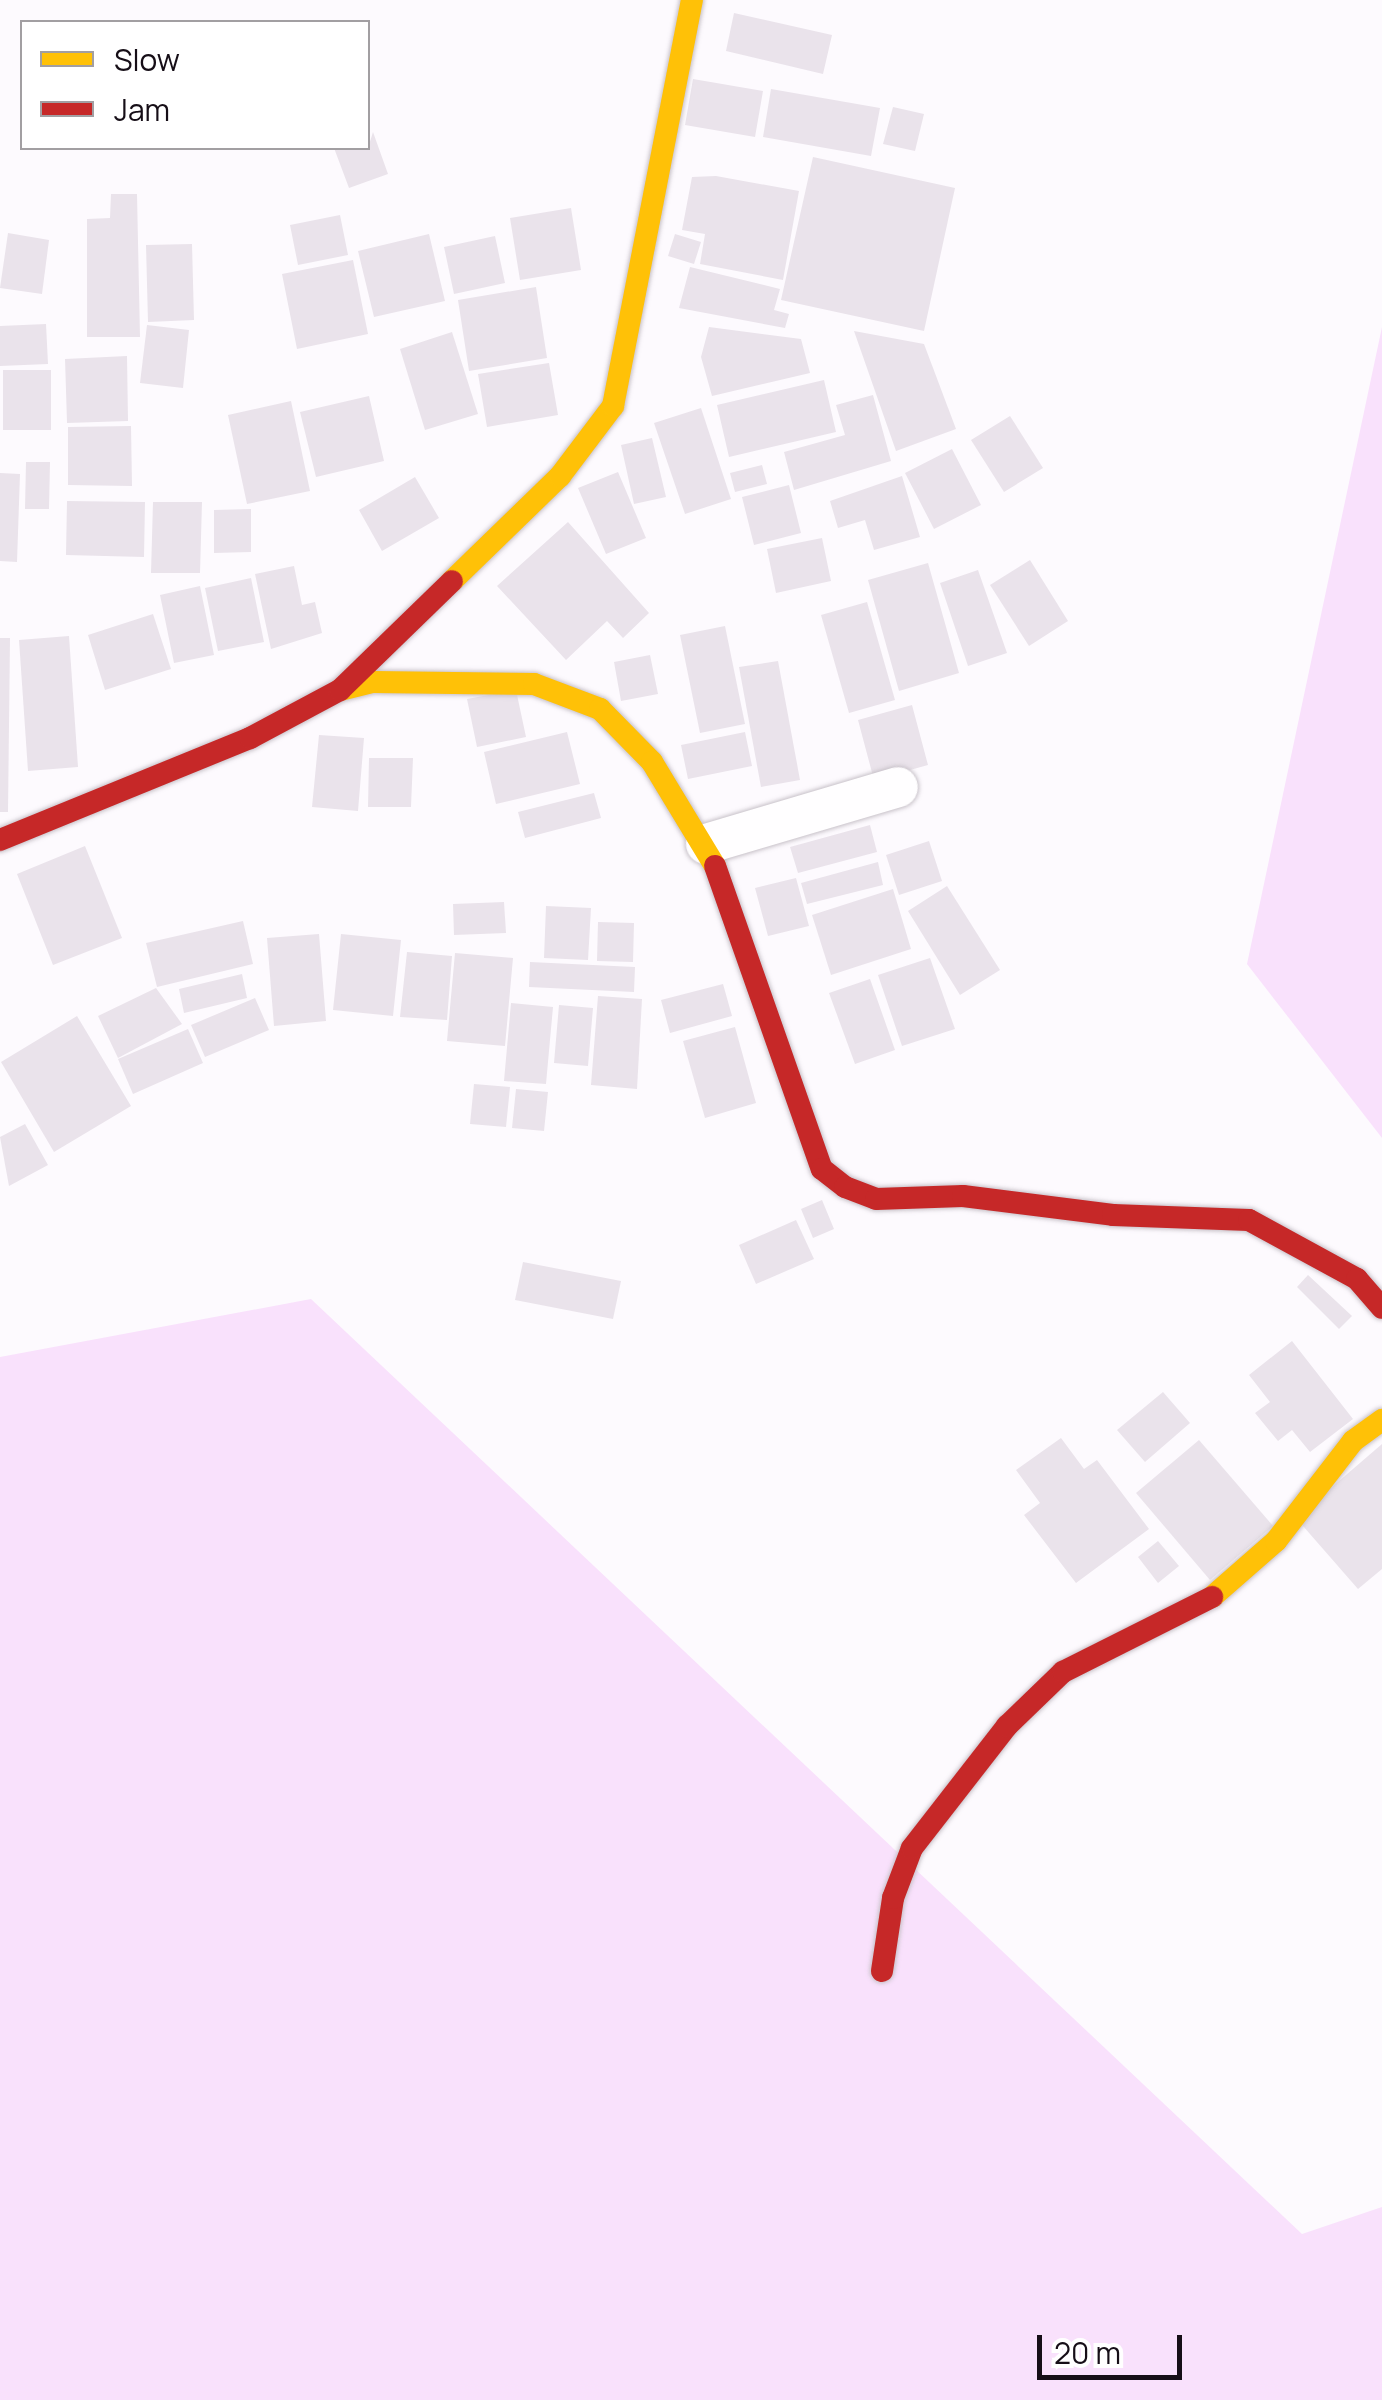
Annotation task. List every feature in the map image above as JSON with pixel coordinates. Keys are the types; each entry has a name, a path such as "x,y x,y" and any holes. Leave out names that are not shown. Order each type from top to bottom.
{"street":[{"path":"340,690 560,476 613,406 692,0"},
{"path":"0,840 250,738 340,690 372,682 481,682 573,693 600,708 652,762 706,844 766,986 822,1169 845,1187 876,1199 963,1196 1113,1215 1249,1220 1344,1271 1382,1308"},
{"path":"706,844 898,787"},
{"path":"882,1971 893,1898 912,1848 1007,1726 1062,1672 1215,1595 1276,1541 1353,1441 1382,1420"}],"shaded area":[{"path":"1382,327 1382,1138 1247,964"},
{"path":"311,1299 1302,2234 1382,2207 1382,2400 0,2400 0,1357"}],"building":[{"path":"734,13 832,35 823,74 726,51"},
{"path":"693,79 763,91 755,137 685,125"},
{"path":"771,89 880,108 871,156 763,137"},
{"path":"893,107 924,114 915,151 883,144"},
{"path":"373,132 388,174 349,188 335,150 370,150"},
{"path":"813,157 955,188 924,331 781,300"},
{"path":"716,176 799,191 783,280 700,264 705,234 682,230 692,177"},
{"path":"111,194 137,194 140,337 87,337 87,219 110,218"},
{"path":"571,208 581,270 520,280 510,218"},
{"path":"340,215 348,255 298,265 290,225"},
{"path":"8,233 49,240 42,294 0,288"},
{"path":"429,234 445,301 374,317 358,251"},
{"path":"675,234 701,242 694,264 668,256"},
{"path":"495,236 505,283 454,294 444,247"},
{"path":"192,244 194,320 148,322 146,245"},
{"path":"353,260 368,334 297,349 282,274"},
{"path":"690,267 780,289 774,310 789,314 785,328 679,308"},
{"path":"536,287 547,358 469,371 458,300"},
{"path":"46,324 48,364 0,366 0,326"},
{"path":"147,325 189,330 183,388 140,383"},
{"path":"709,327 801,339 810,373 712,396 701,357"},
{"path":"854,331 924,344 956,429 896,451"},
{"path":"452,332 478,414 425,430 400,349"},
{"path":"127,356 128,421 67,423 65,359"},
{"path":"549,363 558,415 487,427 478,374"},
{"path":"3,370 51,370 51,430 3,430"},
{"path":"824,380 836,432 729,457 717,405"},
{"path":"873,395 891,461 794,490 784,452 845,435 836,405"},
{"path":"369,396 384,461 316,477 300,412"},
{"path":"291,401 310,491 247,504 228,415"},
{"path":"701,408 731,499 685,514 654,423"},
{"path":"1010,416 1043,468 1004,492 971,440"},
{"path":"131,426 132,486 68,485 68,427"},
{"path":"652,438 666,497 634,504 621,445"},
{"path":"952,449 981,505 934,529 905,473"},
{"path":"26,462 50,462 49,509 25,509"},
{"path":"762,465 767,484 735,492 730,473"},
{"path":"618,472 646,538 606,554 578,488"},
{"path":"0,473 20,474 17,562 0,561"},
{"path":"902,476 920,537 874,550 865,520 838,528 830,501"},
{"path":"415,477 439,518 382,551 359,510"},
{"path":"789,485 801,533 754,545 742,497"},
{"path":"67,501 145,502 144,557 66,555"},
{"path":"153,502 202,502 200,573 151,573"},
{"path":"251,509 251,552 214,553 214,510"},
{"path":"568,522 649,613 623,638 607,621 566,660 497,586"},
{"path":"822,538 831,581 776,593 767,549"},
{"path":"1030,560 1068,621 1029,646 990,585"},
{"path":"928,563 959,673 899,691 868,580"},
{"path":"294,566 302,605 315,602 322,633 271,649 255,574"},
{"path":"978,570 1007,653 968,666 940,583"},
{"path":"251,578 264,642 218,651 205,588"},
{"path":"200,586 214,655 174,663 160,595"},
{"path":"867,602 895,700 849,713 821,615"},
{"path":"153,614 171,669 105,690 88,635"},
{"path":"725,626 745,724 700,733 680,635"},
{"path":"69,636 78,767 28,771 19,640"},
{"path":"0,638 10,638 8,812 0,812"},
{"path":"650,655 658,694 621,701 614,662"},
{"path":"778,661 800,780 761,787 739,667"},
{"path":"516,690 526,737 477,747 467,699"},
{"path":"912,705 928,765 874,780 858,720"},
{"path":"567,732 580,784 496,804 484,752"},
{"path":"745,732 752,766 688,779 681,745"},
{"path":"319,735 364,738 358,811 312,807"},
{"path":"369,758 413,758 411,807 368,807"},
{"path":"594,793 601,818 525,838 518,812"},
{"path":"870,825 877,852 798,873 790,847"},
{"path":"929,841 942,881 899,895 886,855"},
{"path":"85,846 122,938 53,965 17,874"},
{"path":"878,862 883,885 807,904 801,883"},
{"path":"796,878 809,926 768,936 755,888"},
{"path":"947,886 1000,970 960,995 908,911"},
{"path":"893,889 911,949 831,975 812,915"},
{"path":"504,902 506,933 454,935 453,904"},
{"path":"546,906 591,908 588,960 544,958"},
{"path":"243,921 253,964 157,987 146,943"},
{"path":"598,922 634,923 633,962 597,961"},
{"path":"319,934 326,1021 274,1026 267,938"},
{"path":"341,934 401,940 393,1016 333,1010"},
{"path":"407,952 452,956 447,1020 400,1017"},
{"path":"455,953 513,958 505,1046 447,1041"},
{"path":"930,958 955,1029 902,1046 878,975"},
{"path":"530,962 635,967 634,992 529,987"},
{"path":"242,974 247,998 184,1013 179,989"},
{"path":"870,979 895,1050 855,1064 829,993"},
{"path":"723,984 732,1016 670,1033 661,1000"},
{"path":"156,988 182,1024 118,1058 98,1016"},
{"path":"598,996 642,999 637,1089 591,1085"},
{"path":"255,998 269,1030 205,1057 191,1025"},
{"path":"511,1003 553,1007 546,1084 504,1081"},
{"path":"559,1005 593,1008 588,1066 554,1063"},
{"path":"77,1016 131,1106 54,1152 1,1062"},
{"path":"735,1027 756,1103 705,1118 683,1041"},
{"path":"188,1029 203,1063 133,1094 118,1059"},
{"path":"474,1084 510,1087 506,1127 470,1124"},
{"path":"516,1089 548,1092 544,1131 512,1128"},
{"path":"25,1124 48,1165 9,1186 0,1137"},
{"path":"822,1200 834,1229 813,1238 801,1209"},
{"path":"796,1220 814,1259 756,1284 739,1245"},
{"path":"523,1262 621,1281 613,1319 515,1300"},
{"path":"1308,1275 1352,1316 1339,1329 1297,1287"},
{"path":"1292,1341 1353,1419 1310,1452 1292,1430 1278,1441 1255,1413 1270,1402 1249,1375"},
{"path":"1163,1392 1190,1423 1145,1462 1117,1430"},
{"path":"1061,1438 1084,1469 1097,1460 1149,1529 1076,1583 1024,1515 1040,1503 1016,1470"},
{"path":"1199,1440 1273,1526 1210,1580 1136,1493"},
{"path":"1382,1444 1382,1569 1358,1589 1296,1518"},
{"path":"1158,1541 1179,1566 1158,1583 1138,1557"}],"traffic: slow":[{"path":"452,581 560,476 613,406 692,0"},
{"path":"340,690 373,682 534,684 600,709 652,762 715,866"},
{"path":"1212,1597 1276,1541 1353,1441 1382,1420"}],"traffic: jam":[{"path":"0,840 250,738 340,690 452,581"},
{"path":"715,866 822,1169 845,1187 876,1199 963,1196 1113,1215 1249,1220 1357,1279 1382,1308"},
{"path":"882,1971 893,1898 912,1848 1007,1726 1063,1672 1212,1597"}]}
